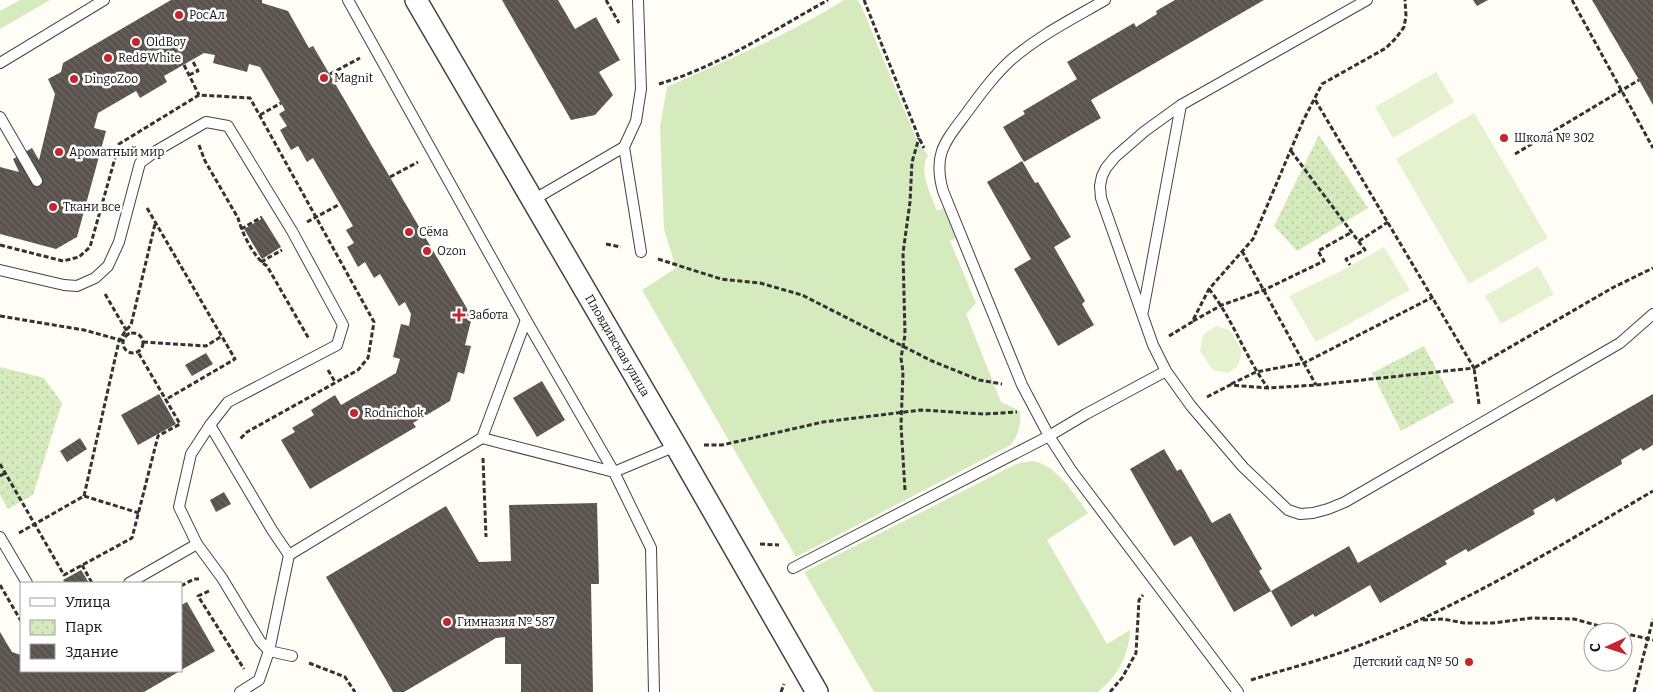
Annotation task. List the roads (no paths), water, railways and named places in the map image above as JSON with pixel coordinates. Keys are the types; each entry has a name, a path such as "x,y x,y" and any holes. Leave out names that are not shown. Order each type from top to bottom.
{"street":[{"name":"Пловдивская улица","path":"416,0 817,692"}],"lane":[{"path":"0,63 104,0"},
{"path":"348,0 526,320 614,472 651,548 654,692"},
{"path":"638,0 641,89 636,121 624,147 641,252"},
{"path":"1105,0 1041,38 1002,69 957,125 939,157 938,166 943,191 1022,385 1035,411 1071,470 1155,584 1236,688"},
{"path":"1367,0 1181,105 1115,157 1102,176 1100,186 1101,198 1153,345 1166,371 1191,406 1243,467 1288,510 1300,514 1313,514 1328,509 1345,502 1620,343 1653,314"},
{"path":"1142,313 1181,105"},
{"path":"0,117 37,181"},
{"path":"0,270 64,285 78,286 95,278 108,266 119,242 140,163 156,151 206,122 228,126 292,230 343,325 337,345 228,402 191,454 179,506 197,544 222,578 260,641 269,651 292,656"},
{"path":"532,200 624,147"},
{"path":"289,555 482,438 526,320"},
{"path":"793,568 1050,436 1086,414 1166,371"},
{"path":"210,425 272,530 289,555 269,651 259,680 240,692"},
{"path":"482,438 614,472 676,446"},
{"path":"0,537 26,582"},
{"path":"130,582 197,544"}],"place":[{"name":"РосАл","path":"179,15"},
{"name":"OldBoy","path":"136,42"},
{"name":"Red&White","path":"108,58"},
{"name":"Magnit","path":"324,78"},
{"name":"DingoZoo","path":"74,79"},
{"name":"Школа № 302","path":"1504,138"},
{"name":"Ароматный мир","path":"59,152"},
{"name":"Ткани все","path":"53,207"},
{"name":"Сёма","path":"409,232"},
{"name":"Ozon","path":"427,251"},
{"name":"Забота","path":"459,315"},
{"name":"Rodnichok","path":"354,413"},
{"name":"Гимназия № 587","path":"447,622"},
{"name":"Детский сад № 50","path":"1469,662"}]}
